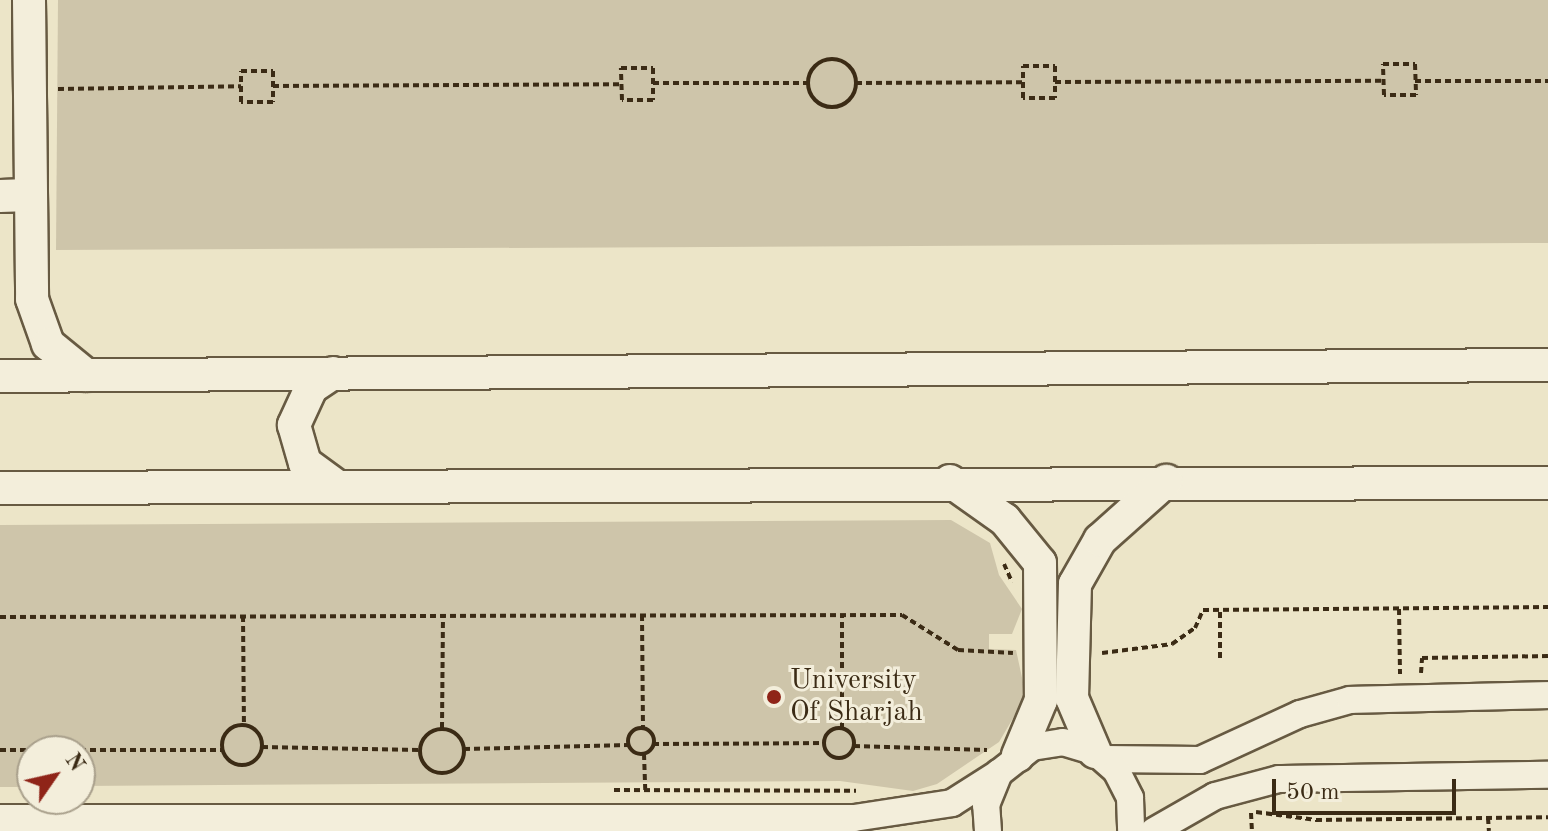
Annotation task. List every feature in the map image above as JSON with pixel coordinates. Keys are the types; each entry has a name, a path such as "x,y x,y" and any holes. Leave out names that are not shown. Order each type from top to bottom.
{"street":[{"path":"29,0 28,90 15,196 37,324 48,344 86,375"},
{"path":"0,376 1548,365"},
{"path":"333,373 311,388 294,425 305,463 338,487"},
{"path":"950,481 1005,520 1040,563 1055,662 1076,716 1130,798 1131,831"},
{"path":"0,488 950,481 1548,483"},
{"path":"1040,563 1061,568 1082,562 1166,481"},
{"path":"0,818 860,815 952,803 1002,762 1035,719 1055,662 1082,562"},
{"path":"1002,762 1063,742 1100,755 1200,760 1300,714 1350,700 1548,695"},
{"path":"988,831 986,805 1002,762"},
{"path":"1154,831 1251,783 1548,775"}],"path":[{"path":"832,59 846,63 856,83 846,102 832,107 813,97 808,83 812,69 832,59"},
{"path":"1383,64 1415,64 1416,95 1384,95 1384,81 1383,64"},
{"path":"1023,66 1055,66 1055,82 1055,98 1023,98 1023,66"},
{"path":"621,68 653,68 653,100 622,100 622,84 621,68"},
{"path":"241,71 273,71 273,86 273,102 241,102 241,71"},
{"path":"1055,82 1384,81"},
{"path":"1415,81 1548,81"},
{"path":"856,83 1023,82"},
{"path":"653,83 808,83"},
{"path":"273,86 622,84"},
{"path":"28,90 241,86"},
{"path":"1002,558 1022,597"},
{"path":"0,617 911,616 958,650 1055,662 1172,644 1195,628 1203,610 1548,607"},
{"path":"1399,609 1400,680"},
{"path":"1220,611 1220,658"},
{"path":"642,615 643,728 653,744"},
{"path":"842,615 842,728 854,746"},
{"path":"243,616 244,725"},
{"path":"442,728 443,616"},
{"path":"1391,680 1421,678 1422,658 1548,656"},
{"path":"244,725 255,730 262,747"},
{"path":"222,750 225,735 244,725"},
{"path":"442,728 457,734 464,749 459,766 442,773 425,766 419,750 426,734 442,728"},
{"path":"628,745 631,732 643,728"},
{"path":"646,818 644,754 653,744 824,743 842,728"},
{"path":"824,743 838,758 854,746 999,750 1002,762"},
{"path":"464,749 628,745 644,754"},
{"path":"262,747 419,750"},
{"path":"0,750 222,750 239,765 254,761 262,747"},
{"path":"599,791 839,786 860,815"},
{"path":"1243,813 1548,817"},
{"path":"1488,818 1489,831"}],"shaded area":[{"path":"58,0 1548,0 1548,243 56,250"},
{"path":"951,520 990,543 999,575 1022,609 1012,634 989,634 989,649 1016,650 1026,696 999,742 937,784 913,791 840,781 96,786 96,735 16,735 16,787 0,787 0,525"}],"place":[{"name":"University Of Sharjah","path":"774,697"}]}
